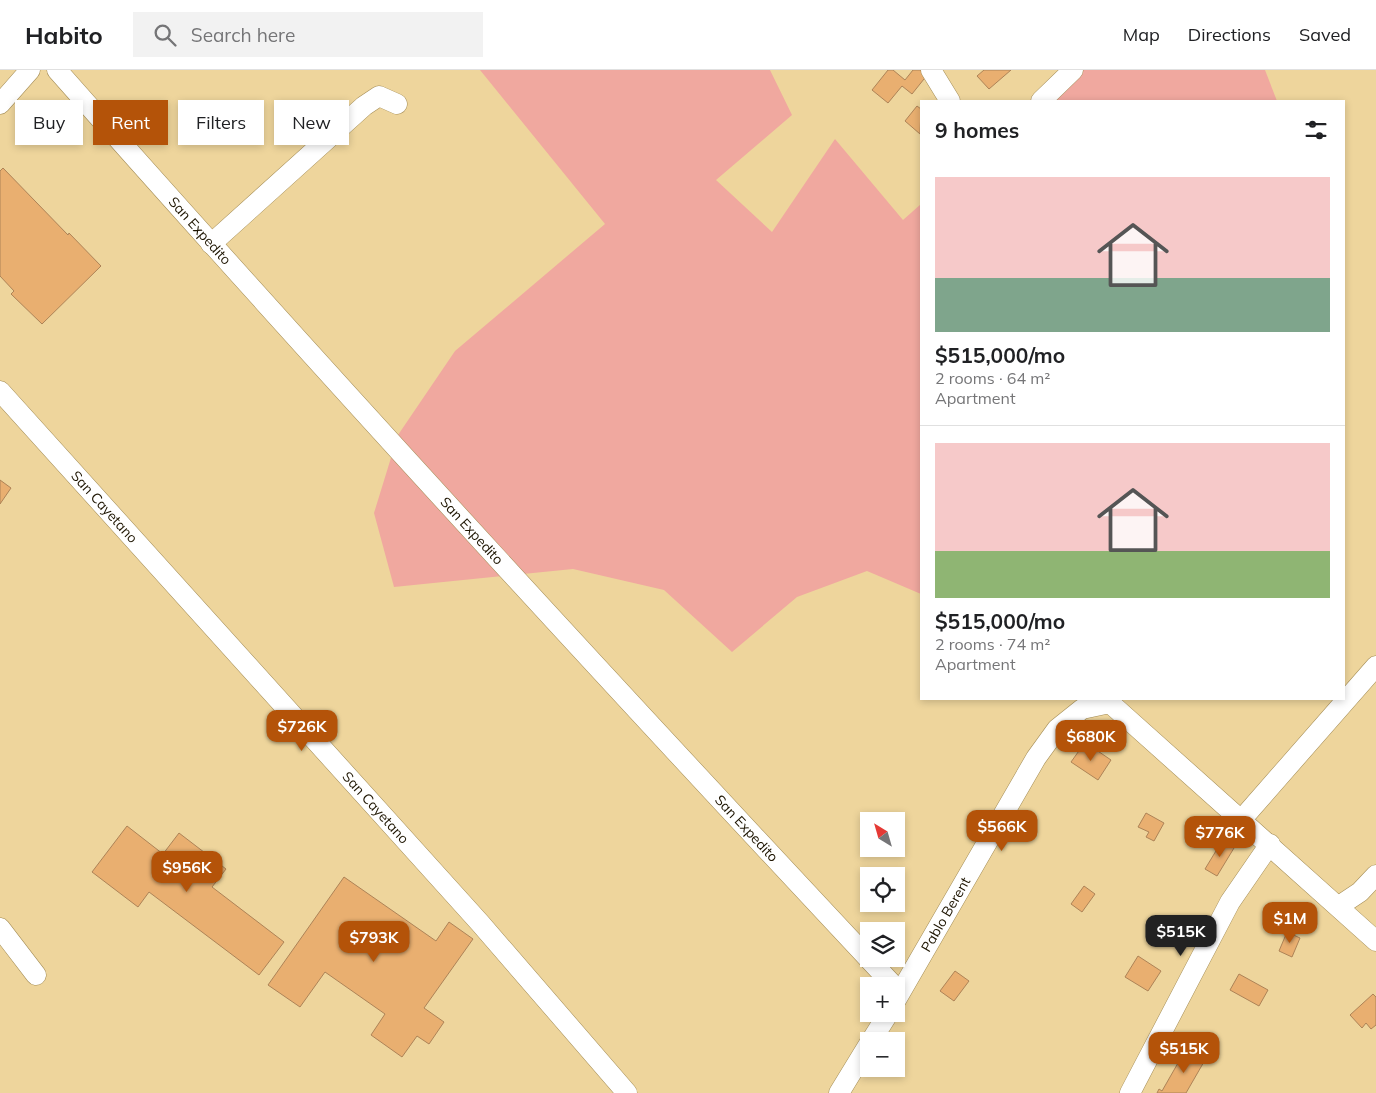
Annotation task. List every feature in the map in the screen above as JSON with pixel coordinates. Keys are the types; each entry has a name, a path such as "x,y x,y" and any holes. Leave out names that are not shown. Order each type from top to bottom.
{"street":[{"path":"0,104 30,70"},
{"name":"San Expedito","path":"57,70 210,244 644,720 883,977"},
{"path":"931,70 949,100"},
{"path":"1042,100 1074,70"},
{"path":"210,244 364,106 379,96 397,104"},
{"name":"San Cayetano","path":"0,391 480,923 627,1093"},
{"path":"1376,666 1242,820 1376,940"},
{"name":"Pablo Berent","path":"905,979 1036,758 1057,728 1082,709 1110,702 1242,820"},
{"path":"1130,1093 1230,902 1270,844"},
{"path":"1339,906 1360,892 1376,875"},
{"path":"0,928 36,975"},
{"path":"839,1093 860,1059"}],"shaded area":[{"path":"480,70 770,70 792,115 716,180 772,232 835,139 903,220 920,205 920,594 867,571 797,597 732,652 664,590 573,569 394,587 374,513 398,435 455,351 605,224"},
{"path":"1065,70 1265,70 1277,100 1032,100"}],"building":[{"path":"888,70 893,70 905,80 913,70 923,70 928,74 912,94 902,86 888,103 872,90"},
{"path":"984,70 1011,70 989,89 977,76"},
{"path":"917,106 920,108 920,134 905,121"},
{"path":"3,168 101,266 42,324 11,294 14,291 0,276 0,171"},
{"path":"0,480 11,488 0,504"},
{"path":"1089,745 1111,760 1098,780 1071,762 1081,748 1085,751"},
{"path":"1146,813 1164,823 1154,841 1146,837 1149,832 1138,827"},
{"path":"127,826 163,854 179,833 226,869 212,887 284,942 259,975 149,892 138,907 92,872"},
{"path":"1222,841 1234,848 1217,876 1205,869"},
{"path":"344,877 436,941 449,922 473,939 424,1008 444,1022 429,1044 417,1036 402,1057 371,1035 385,1014 325,972 300,1007 268,985"},
{"path":"1084,886 1095,894 1082,912 1071,904"},
{"path":"1287,932 1300,938 1292,957 1279,951"},
{"path":"1138,956 1161,971 1148,991 1125,977"},
{"path":"955,971 969,981 954,1001 940,991"},
{"path":"1239,974 1268,990 1259,1006 1230,990"},
{"path":"1373,994 1376,997 1376,1025 1371,1029 1366,1023 1362,1028 1350,1015"},
{"path":"1186,1049 1205,1060 1186,1093 1157,1093 1159,1089 1162,1091"}]}
